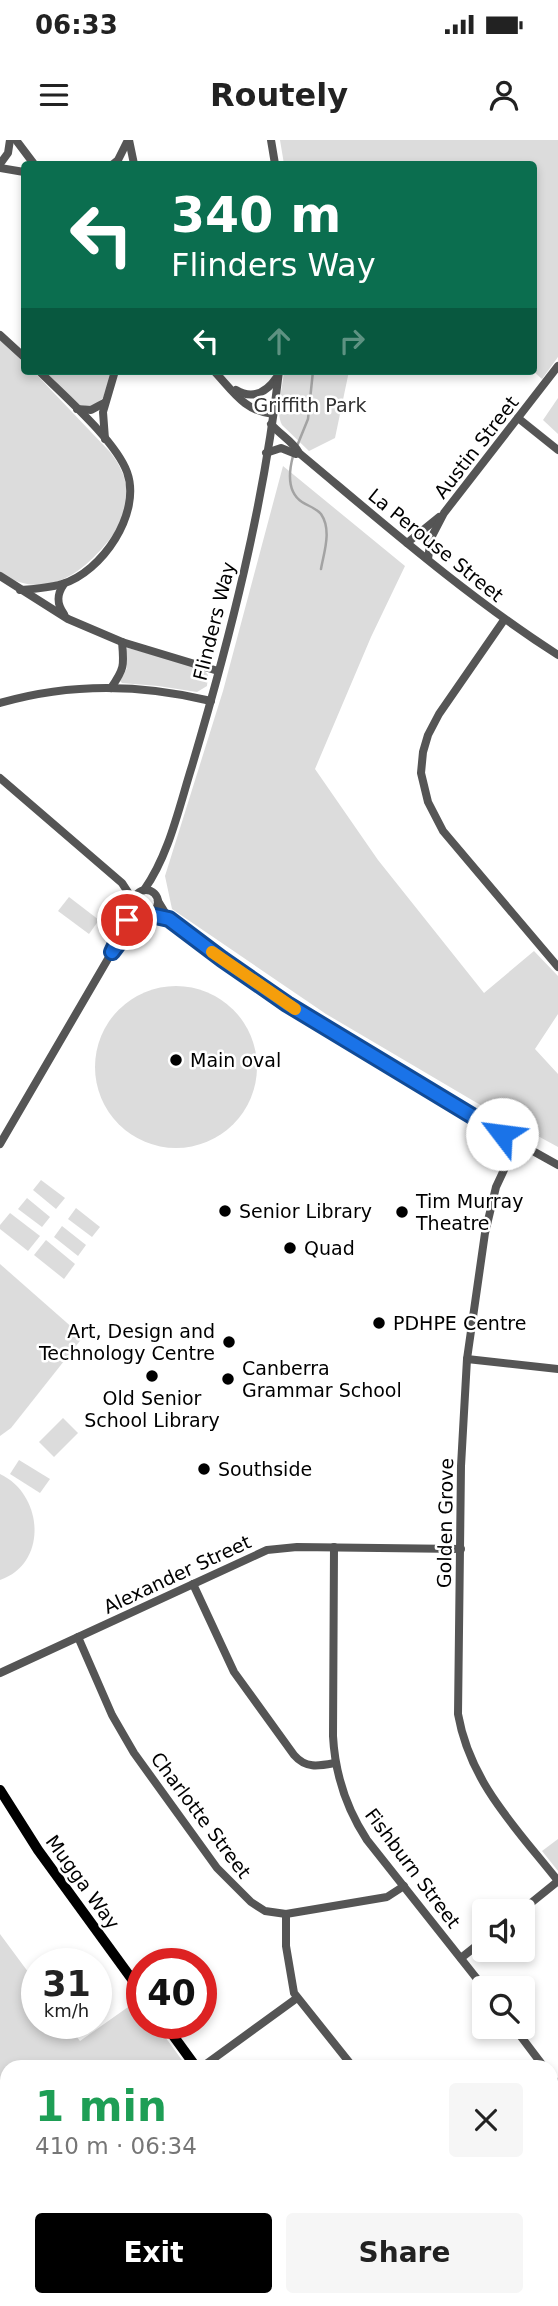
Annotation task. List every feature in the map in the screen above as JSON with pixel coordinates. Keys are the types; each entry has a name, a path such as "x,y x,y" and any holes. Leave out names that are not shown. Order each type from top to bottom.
{"main road":[{"name":"Mugga Way","path":"0,1790 38,1850 126,1971"},
{"path":"176,2039 191,2060"}],"street":[{"path":"10,140 8,153 0,166 21,171"},
{"path":"16,140 32,161"},
{"path":"117,161 129,140"},
{"path":"129,140 133,161"},
{"path":"271,140 274,161"},
{"path":"0,335 21,354"},
{"name":"Austin Street","path":"428,559 430,538 444,513 558,366"},
{"path":"20,590 64,584 77,577 99,559 124,523 130,504 130,485 120,458 43,375"},
{"path":"105,439 104,403 114,375"},
{"path":"218,375 247,407 273,414"},
{"path":"230,387 242,394 258,394 271,386 277,375"},
{"name":"Flinders Way","path":"143,890 156,873 181,802 211,701 242,577 273,414 278,375"},
{"path":"77,410 91,410 104,403"},
{"path":"518,418 558,450"},
{"name":"La Perouse Street","path":"271,424 291,448 407,543 504,620 558,655"},
{"path":"266,453 291,448"},
{"name":"Austin Street","path":"407,543 444,513"},
{"path":"0,576 68,619 122,642 218,671"},
{"path":"64,584 59,591 58,606 68,619"},
{"path":"504,620 439,714 428,735 421,773 428,802 443,831 558,967"},
{"path":"110,688 125,660 122,642"},
{"path":"0,702 48,691 110,688 162,690 211,701"},
{"path":"0,778 122,883 139,912 169,919 287,1004 558,1165"},
{"name":"Flinders Way","path":"156,873 157,897"},
{"path":"122,883 157,897 169,919"},
{"path":"0,1144 112,952 137,893 143,890"},
{"path":"112,952 130,928 156,909 157,897"},
{"name":"Golden Grove","path":"516,1142 496,1187 485,1233 467,1359 461,1466 458,1714 464,1743 488,1791 558,1881"},
{"path":"467,1359 558,1369"},
{"name":"Alexander Street","path":"0,1673 267,1550 285,1547 461,1549"},
{"name":"Fishburn Street","path":"334,1547 332,1736 335,1763 346,1801 359,1828 475,1976"},
{"path":"192,1584 234,1672 294,1755 302,1763 312,1766 335,1763"},
{"name":"Charlotte Street","path":"78,1637 121,1733 217,1868 251,1902 265,1911 286,1914 387,1897 404,1886"},
{"path":"535,1900 558,1881"},
{"path":"286,1914 289,1968 297,1998 347,2060"},
{"path":"461,1958 472,1949"},
{"path":"212,2060 297,1998"},
{"path":"523,2039 539,2060"}],"green space":[{"path":"280,140 558,140 558,357 542,379 537,375 537,161 284,161"},
{"path":"0,340 21,360 21,375 37,375 110,452 122,471 127,500 125,513 107,542 93,558 70,576 44,585 15,581 0,573"},
{"path":"47,375 111,375 103,398 92,407 79,405"},
{"name":"Griffith Park","path":"283,375 348,375 335,438 309,451 282,425 279,406"},
{"path":"558,398 558,434 543,420"},
{"path":"283,466 405,566 371,637 315,769 378,860 484,993 534,951 558,976 558,1014 535,1049 558,1074 558,1147 477,1103 326,1014 172,909 165,876 223,691"},
{"path":"128,648 202,668 208,675 207,686 197,692 122,683 120,681 127,668"},
{"path":"69,897 99,920 89,934 58,911"},
{"name":"Main oval","path":"176,986 207,992 234,1009 251,1036 257,1067 251,1098 234,1125 207,1142 176,1148 145,1142 118,1125 101,1098 95,1067 101,1036 118,1009 145,992"},
{"path":"41,1180 65,1198 56,1209 33,1190"},
{"path":"27,1198 50,1217 42,1227 18,1209"},
{"path":"76,1208 100,1227 92,1237 68,1219"},
{"path":"10,1213 40,1236 28,1251 0,1229 0,1225"},
{"path":"62,1226 86,1245 78,1256 54,1237"},
{"path":"46,1240 75,1264 64,1279 34,1255"},
{"path":"0,1264 83,1337 11,1428 0,1436"},
{"path":"63,1418 78,1433 54,1457 39,1442"},
{"path":"19,1460 50,1479 40,1493 10,1474"},
{"path":"0,1474 14,1484 25,1497 32,1512 34,1528 33,1544 27,1559 16,1571 0,1580"},
{"path":"558,1839 558,1871 542,1851"},
{"path":"0,1934 21,1962 21,2039 112,2039 112,2018 126,2008 126,2039 167,2039 182,2060 0,2060"}],"waterway":[{"path":"297,446 308,419 313,375"},
{"path":"293,456 290,475 294,493 302,502 321,514 326,527 321,569"}],"slow traffic":[{"path":"212,952 295,1009"}],"place":[{"name":"Main oval","path":"176,1060"},
{"name":"Senior Library","path":"225,1211"},
{"name":"Tim Murray Theatre","path":"402,1212"},
{"name":"Quad","path":"290,1248"},
{"name":"PDHPE Centre","path":"379,1323"},
{"name":"Art, Design and Technology Centre","path":"229,1342"},
{"name":"Old Senior School Library","path":"152,1376"},
{"name":"Canberra Grammar School","path":"228,1379"},
{"name":"Southside","path":"204,1469"}],"route":[{"path":"127,920 112,952 130,928 146,914 169,919 287,1004 502,1134"}]}
